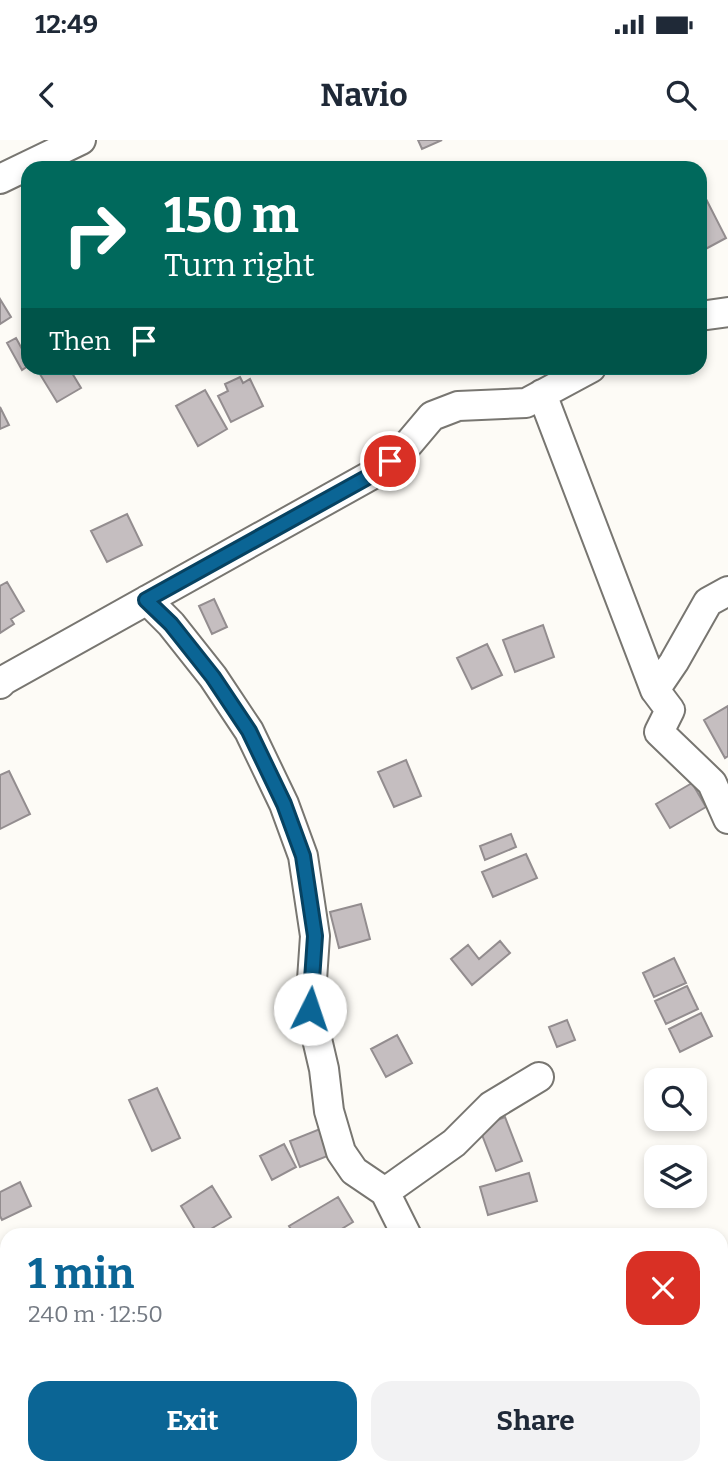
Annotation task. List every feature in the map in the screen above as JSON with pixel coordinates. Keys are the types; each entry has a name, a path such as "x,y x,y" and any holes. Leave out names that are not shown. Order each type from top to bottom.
{"street":[{"path":"37,161 81,140"},
{"path":"0,179 21,169"},
{"path":"707,315 728,312"},
{"path":"0,684 375,473 405,448 432,416 458,406 526,402 577,375"},
{"path":"542,394 655,690 670,710 659,732 712,783 728,819"},
{"path":"655,690 708,602 728,591"},
{"path":"146,600 171,624 213,677 249,731 284,804 303,856 315,936 310,1009 324,1069 329,1111 341,1152 354,1171 385,1192 403,1228"},
{"path":"385,1192 454,1143 491,1106 539,1077"}],"building":[{"path":"418,140 442,140 422,149"},
{"path":"707,201 726,238 707,248"},
{"path":"0,299 11,317 0,324"},
{"path":"16,338 21,347 21,368 7,343"},
{"path":"40,375 73,375 81,388 57,402"},
{"path":"240,377 243,383 250,379 263,406 231,422 218,396 228,391 225,384"},
{"path":"205,390 227,429 198,446 176,406"},
{"path":"0,407 9,425 0,429"},
{"path":"127,514 142,545 107,562 91,531"},
{"path":"7,582 24,611 11,619 14,624 0,633 0,586"},
{"path":"214,599 227,627 212,634 199,606"},
{"path":"543,625 554,657 515,672 503,640"},
{"path":"487,644 502,675 472,689 457,658"},
{"path":"728,706 728,756 725,758 704,720"},
{"path":"406,760 421,796 394,807 378,772"},
{"path":"9,771 30,814 0,829 0,775"},
{"path":"692,783 706,807 670,828 656,804"},
{"path":"511,834 516,847 485,860 480,846"},
{"path":"526,854 537,878 493,897 482,872"},
{"path":"361,904 370,939 339,948 330,912"},
{"path":"500,941 510,953 472,985 451,959 468,945 479,959"},
{"path":"674,958 686,983 654,997 643,973"},
{"path":"687,986 698,1009 666,1024 655,1001"},
{"path":"701,1013 712,1036 680,1052 669,1029"},
{"path":"567,1020 575,1040 557,1047 549,1027"},
{"path":"397,1035 412,1063 386,1077 371,1049"},
{"path":"157,1088 180,1138 152,1151 129,1100"},
{"path":"505,1117 522,1161 496,1171 479,1127"},
{"path":"320,1129 330,1155 300,1167 290,1141"},
{"path":"284,1144 296,1167 272,1180 260,1156"},
{"path":"529,1173 537,1201 488,1215 480,1187"},
{"path":"20,1182 31,1206 2,1220 0,1192"},
{"path":"212,1186 231,1217 212,1228 194,1228 181,1206"},
{"path":"338,1197 353,1222 343,1228 289,1226"}],"route":[{"path":"310,1009 315,936 303,856 284,804 249,731 213,677 171,624 146,600 375,473 390,461"}]}
